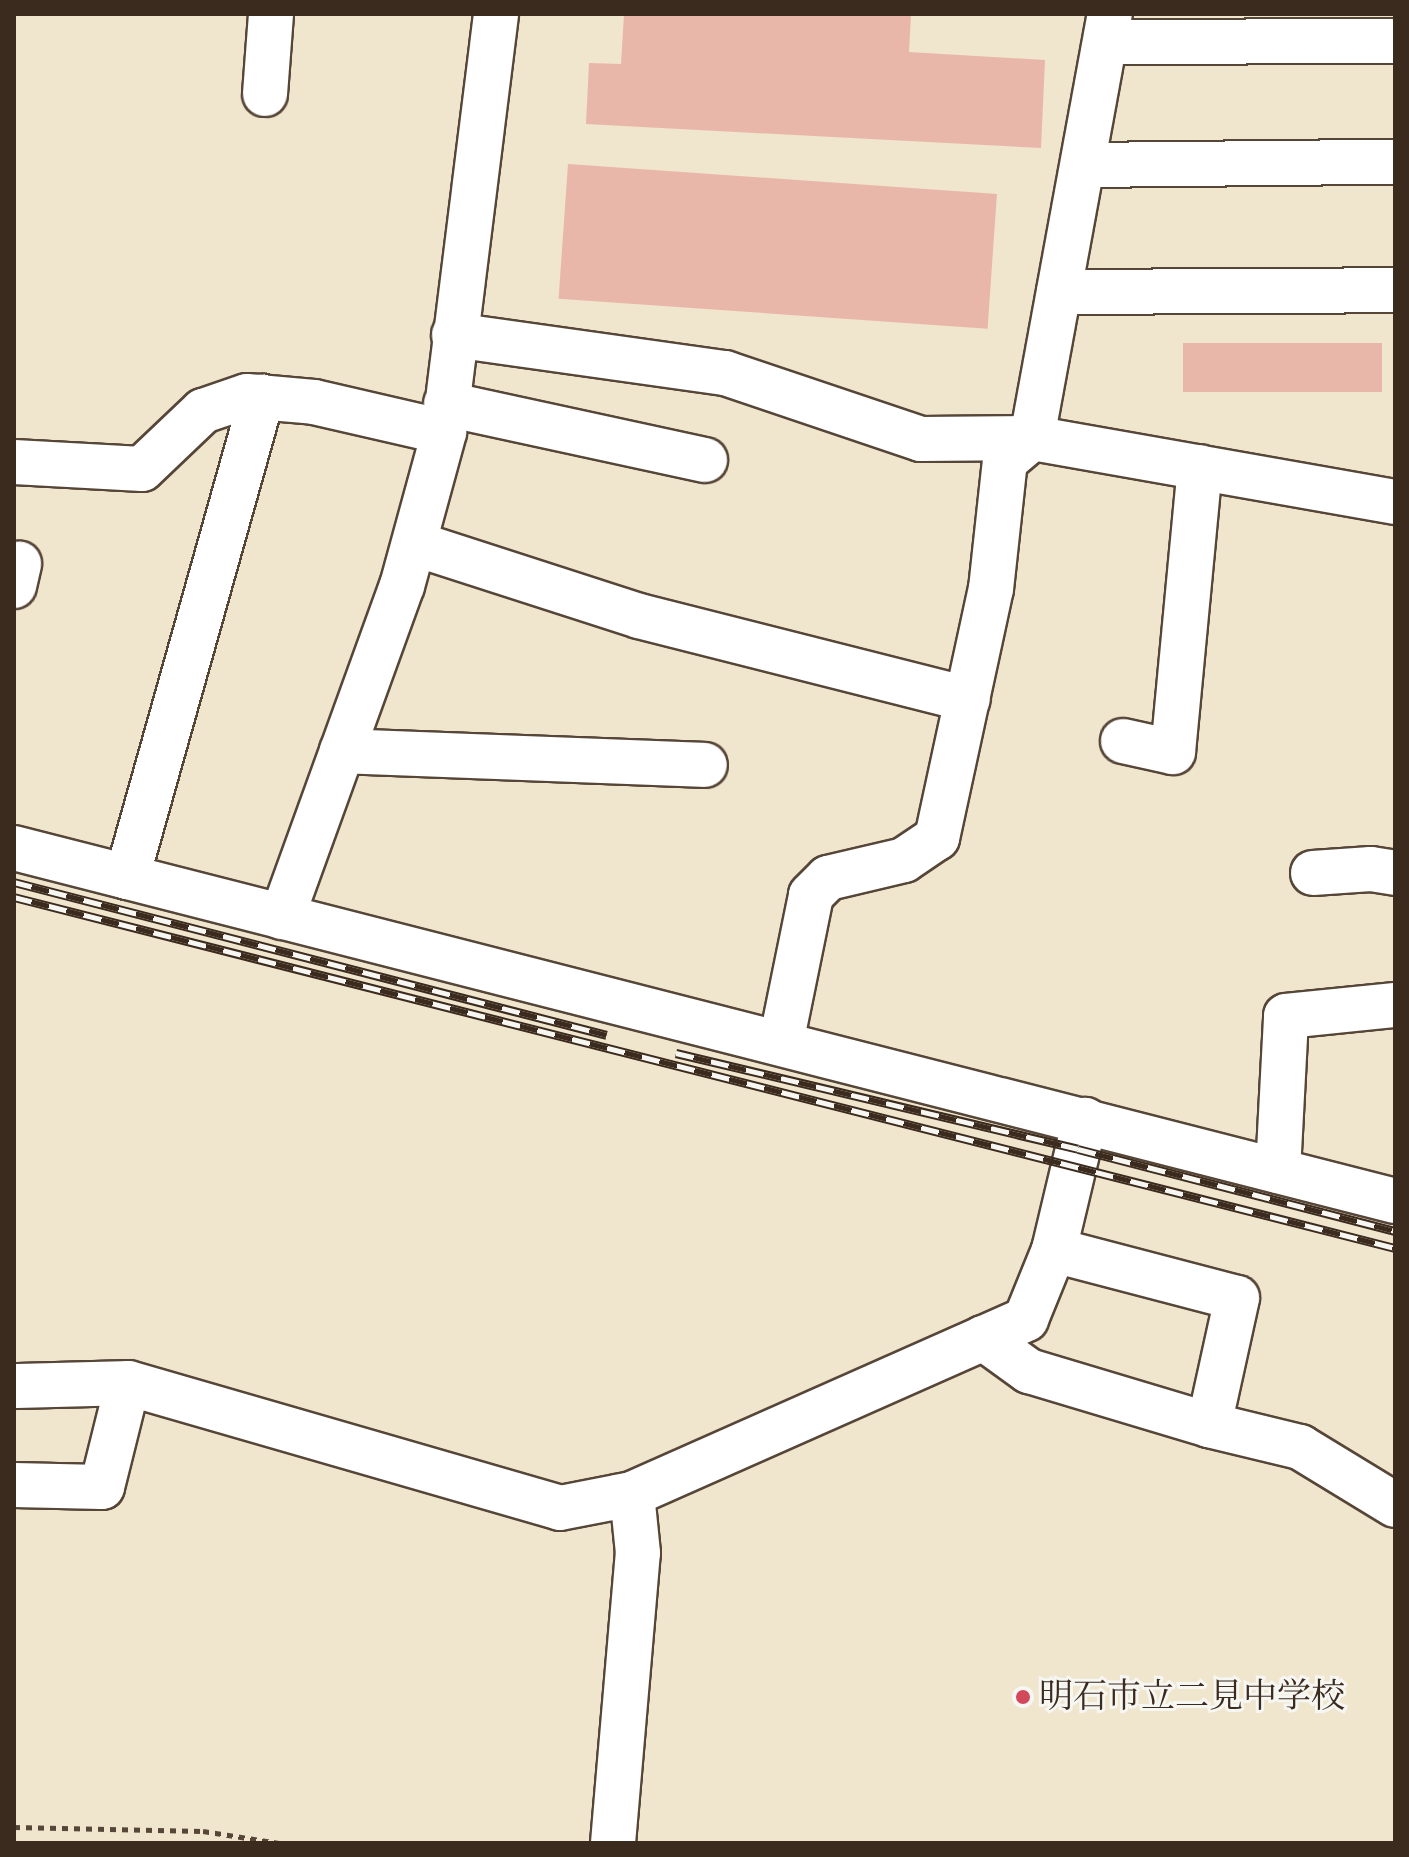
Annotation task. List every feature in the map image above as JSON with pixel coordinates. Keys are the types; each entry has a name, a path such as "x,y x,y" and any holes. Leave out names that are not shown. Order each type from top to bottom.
{"street":[{"path":"265,94 271,14"},
{"path":"282,917 416,544 445,418 496,14"},
{"path":"781,1043 811,895 828,878 904,860 937,838 991,589 1005,461 1032,438 1108,28 1395,41"},
{"path":"1083,165 1395,162"},
{"path":"1059,292 1395,290"},
{"path":"454,335 725,373 921,439 1032,438 1395,502"},
{"path":"14,462 142,469 203,411 247,396 445,418 705,460"},
{"path":"127,877 262,397"},
{"path":"1123,741 1173,752 1200,467"},
{"path":"416,544 639,616 968,699"},
{"path":"342,751 705,765"},
{"path":"14,848 1395,1201"},
{"path":"1313,873 1371,869 1395,873"},
{"path":"1278,1171 1286,1016 1395,1005"},
{"path":"14,1386 128,1383 560,1508 632,1494 1026,1319 1054,1250 1085,1120"},
{"path":"1054,1250 1237,1298 1209,1425"},
{"path":"983,1338 1029,1371 1209,1425 1300,1447 1395,1505"},
{"path":"14,1485 102,1487 128,1383"},
{"path":"613,1843 638,1553 632,1494"}],"path":[{"path":"14,1827 203,1831 279,1843"}],"building":[{"path":"624,14 911,14 909,52 1045,60 1041,148 586,124 589,63 621,64"},
{"path":"568,164 997,194 988,329 559,299"},
{"path":"1183,343 1382,343 1382,392 1183,392"}],"railway":[{"path":"14,882 607,1035"},
{"path":"14,897 1395,1248"},
{"path":"676,1053 1078,1149 1395,1231"}],"place":[{"name":"明石市立二見中学校","path":"1023,1697"}]}
